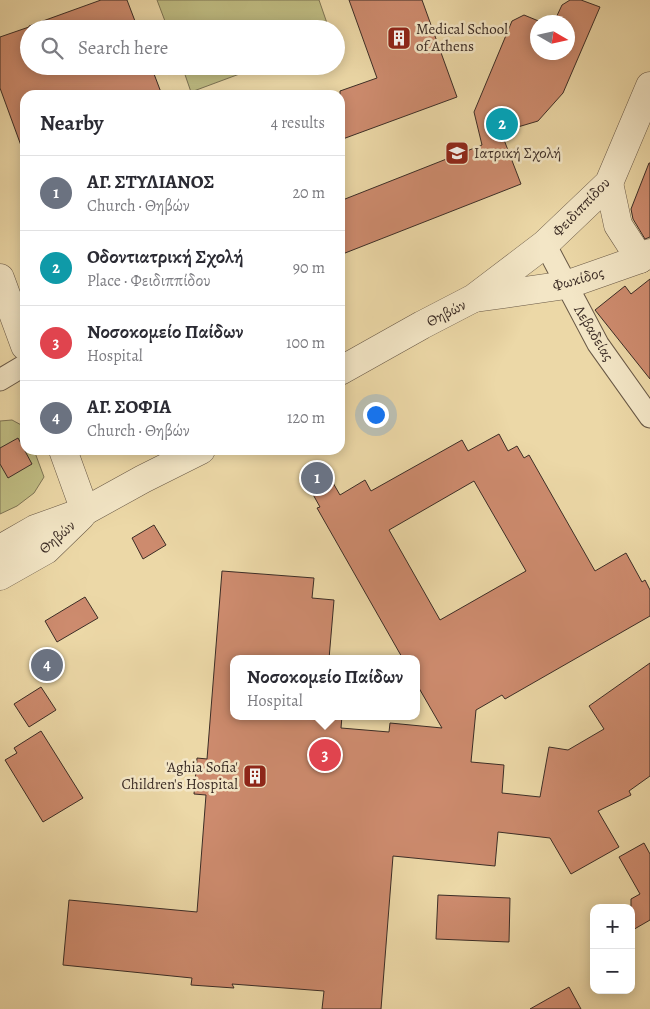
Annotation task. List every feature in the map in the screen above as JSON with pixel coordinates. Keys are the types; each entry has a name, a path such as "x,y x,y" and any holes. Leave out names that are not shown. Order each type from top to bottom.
{"street":[{"name":"Φειδιππίδου","path":"545,244 609,183 650,86"},
{"path":"609,183 618,225 645,256"},
{"name":"Λεβαδείας","path":"545,244 598,344 650,417"},
{"name":"Θηβών","path":"345,368 474,298 545,244"},
{"name":"Φωκίδος","path":"474,298 566,285 645,256"},
{"path":"0,278 20,332"},
{"path":"0,380 20,368"},
{"path":"65,455 86,512"},
{"name":"Θηβών","path":"0,549 35,528 86,512 191,455"},
{"name":"Θηβών","path":"0,576 46,550 86,512"}],"shaded area":[{"path":"157,0 319,0 326,20 165,20"},
{"path":"185,75 237,75 196,90 190,90"},
{"path":"12,420 20,424 20,455 36,455 44,477 34,493 17,506 0,514 0,421"}],"building":[{"path":"101,0 127,0 135,20 46,20"},
{"name":"Medical School of Athens","path":"349,0 422,0 457,97 345,138 345,90 343,90 377,78"},
{"path":"570,0 581,0 600,7 563,93 538,121 501,132 521,184 345,253 345,199 482,145 474,112 512,21 524,15 530,17 530,60 575,60 575,15 557,15 562,5"},
{"path":"20,30 20,75 154,75 160,90 20,90 20,143 0,88 0,37"},
{"path":"649,163 650,237 645,239 633,219 631,209"},
{"path":"650,279 650,379 595,310 625,286 631,294"},
{"path":"499,434 508,451 517,446 524,458 529,455 595,571 626,553 642,582 645,580 650,590 650,616 505,699 502,695 476,710 471,762 504,765 502,793 540,797 549,747 568,750 604,729 589,706 650,663 650,776 629,791 631,795 598,811 619,847 571,874 550,838 498,832 495,866 393,856 381,1009 322,1009 324,991 232,984 234,988 191,985 192,978 63,965 69,900 197,912 206,795 194,794 197,758 207,759 222,571 314,578 312,598 334,600 329,655 230,655 230,720 342,720 341,728 389,732 390,723 442,728 420,690 420,655 401,655 317,508 320,507 301,473 321,462 340,495 365,480 371,491 462,440 468,451","holes":["474,481 526,571 440,620 389,530"]},
{"path":"18,438 20,442 20,455 27,455 32,464 8,478 0,464 0,448"},
{"path":"154,525 166,545 143,559 132,538"},
{"path":"85,597 98,618 57,642 45,621"},
{"path":"41,687 56,710 29,727 14,704"},
{"path":"41,731 83,798 43,822 5,760 17,753 14,748"},
{"path":"644,843 650,854 650,920 635,929 635,904 631,904 631,899 640,894 619,857"},
{"path":"438,895 510,898 509,942 436,939"},
{"path":"569,987 581,1009 530,1009"}],"place":[{"name":"Medical School of Athens","path":"399,38"},
{"name":"Οδοντιατρική Σχολή","path":"502,124"},
{"name":"Ιατρική Σχολή","path":"457,153"},
{"name":"ΑΓ. ΣΤΥΛΙΑΝΟΣ","path":"317,478"},
{"name":"ΑΓ. ΣΟΦΙΑ","path":"47,665"},
{"name":"Νοσοκομείο Παίδων","path":"325,755"},
{"name":"'Aghia Sofia' Children's Hospital","path":"255,776"}]}
